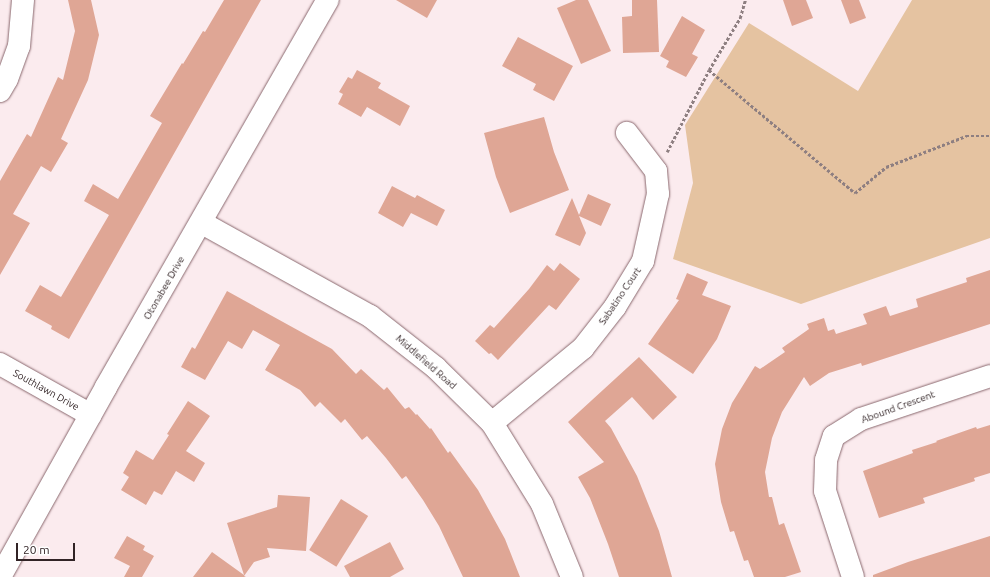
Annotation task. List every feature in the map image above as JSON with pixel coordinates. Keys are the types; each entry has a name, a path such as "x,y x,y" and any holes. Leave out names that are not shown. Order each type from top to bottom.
{"street":[{"path":"0,91 7,79 19,46 23,0"},
{"name":"Otonabee Drive","path":"0,577 328,0"},
{"path":"627,133 656,171"},
{"name":"Sabatino Court","path":"492,424 582,348 615,307 643,261 658,194 656,171"},
{"name":"Middlefield Road","path":"202,223 370,316 436,368 492,424 542,504 572,577"},
{"name":"Southlawn Drive","path":"0,364 91,415"},
{"name":"Abound Crescent","path":"853,577 825,491 826,460 834,436 861,419 990,376"}],"path":[{"path":"656,171 676,137 680,125 709,70 740,18 745,0"},
{"path":"709,70 855,193 886,167 966,136 990,136"}],"shaded area":[{"path":"912,0 990,0 990,238 801,304 673,259 693,183 685,125 749,23 858,91"}],"building":[{"path":"68,0 91,0 99,35 88,80 61,139 68,143 51,172 41,166 13,214 30,223 0,275 0,181 27,134 31,137 58,77 63,80 75,31"},
{"path":"224,0 261,0 69,339 51,329 52,326 25,311 40,285 61,297 109,215 84,201 93,184 118,199 162,123 150,116 182,63 183,64 203,31 205,32"},
{"path":"396,0 437,0 427,18"},
{"path":"576,0 588,0 611,51 581,64 557,8"},
{"path":"632,0 657,0 659,52 623,53 622,17 632,16"},
{"path":"783,0 806,0 813,18 792,26"},
{"path":"841,0 859,0 866,18 850,24"},
{"path":"682,16 705,30 692,54 698,57 686,77 666,67 669,61 660,56"},
{"path":"518,37 573,66 554,101 533,90 536,84 502,66"},
{"path":"357,70 381,83 378,88 410,106 400,126 367,107 361,117 338,104 343,94 339,92 348,77 352,79"},
{"path":"544,117 554,152 569,190 510,213 496,177 484,133"},
{"path":"392,186 415,198 417,195 445,210 437,226 411,213 403,227 378,213"},
{"path":"588,194 611,204 601,226 579,216 586,233 580,246 555,235 572,198 579,215"},
{"path":"560,263 580,279 556,310 549,305 498,360 491,353 489,354 475,341 490,325 494,328 529,289 547,265 554,271"},
{"path":"990,270 990,324 862,366 861,363 829,373 810,386 804,377 782,412 772,438 765,472 769,497 772,497 779,525 784,523 801,572 785,577 754,577 748,560 744,561 734,531 730,532 721,502 715,464 722,429 732,403 755,366 760,369 785,352 782,348 809,329 807,324 824,318 828,331 834,329 836,334 867,324 863,314 886,306 890,316 918,307 916,299 967,282 966,278"},
{"path":"687,273 708,282 702,295 731,306 717,339 693,374 648,344 679,300 676,299"},
{"path":"227,291 332,349 356,374 361,369 384,390 387,387 405,409 409,407 416,415 417,414 430,429 431,428 448,453 450,451 478,490 505,539 520,577 463,577 439,526 406,476 402,479 367,436 362,440 345,419 341,423 320,402 315,407 300,390 265,370 280,345 253,330 242,349 228,341 205,380 181,367 192,347 195,349"},
{"path":"639,357 677,397 653,420 632,397 605,421 611,428 637,476 659,531 672,577 619,577 590,498 578,477 604,462 568,422"},
{"path":"188,401 210,416 186,451 205,463 194,482 176,471 162,495 154,491 146,505 121,490 129,477 123,473 136,450 153,460 169,435 167,434"},
{"path":"990,425 990,473 974,478 975,481 923,498 925,503 879,518 863,471 913,453 912,450 937,442 936,441 976,427 977,429"},
{"path":"278,495 310,497 306,551 267,548 270,557 254,562 244,576 246,577 193,577 212,552 244,575 227,523 277,507"},
{"path":"341,499 368,516 336,567 309,550"},
{"path":"127,536 145,546 143,550 154,556 142,577 124,577 130,566 114,558"},
{"path":"990,536 990,577 873,577 873,575 908,562"},
{"path":"390,542 404,569 390,577 350,577 344,566"}]}
